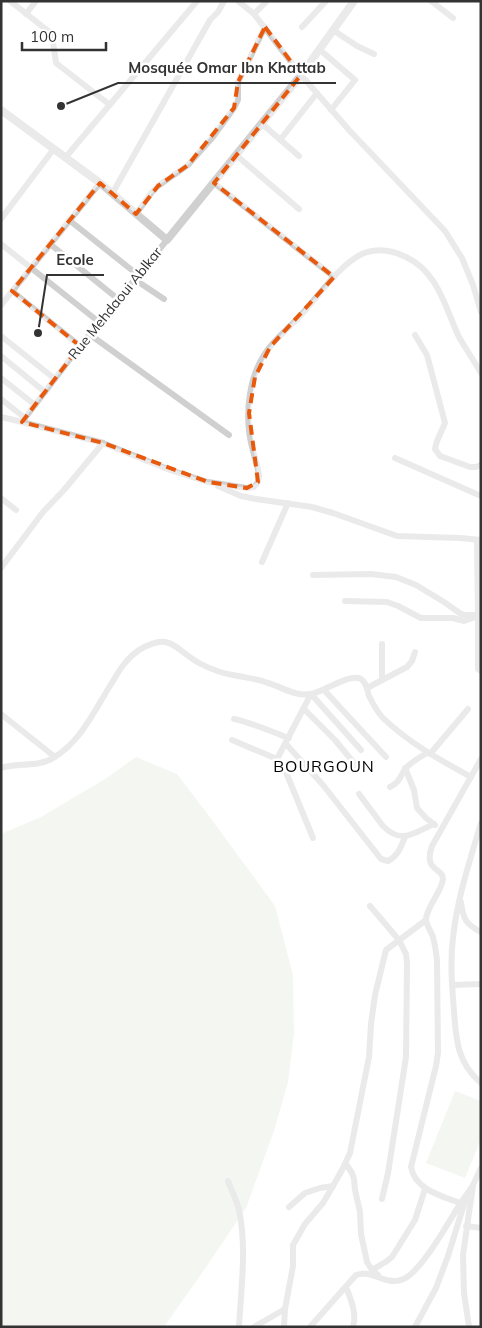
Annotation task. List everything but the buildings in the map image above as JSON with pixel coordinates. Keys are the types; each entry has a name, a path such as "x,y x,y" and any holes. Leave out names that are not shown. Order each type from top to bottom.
{"street":[{"path":"10,1 52,34 56,63 110,105"},
{"path":"26,14 36,1"},
{"path":"65,158 197,1"},
{"path":"112,194 210,20 218,12 224,1"},
{"path":"238,1 254,14 331,110 445,231 462,258 481,312"},
{"path":"254,14 267,1"},
{"path":"302,27 326,1"},
{"path":"167,240 301,74 354,1"},
{"path":"431,1 453,18"},
{"path":"136,214 158,186 188,165 213,138 234,108 238,100 238,82 265,27"},
{"path":"333,30 357,46 374,54"},
{"path":"319,49 355,80 331,110"},
{"path":"280,140 317,93"},
{"name":"Rue Mehdaoui Ablkar","path":"1,110 100,183 167,240 99,322 24,420"},
{"path":"261,123 298,156"},
{"path":"1,219 53,150"},
{"path":"236,155 299,209"},
{"path":"1,305 100,183"},
{"path":"214,183 334,278"},
{"path":"69,220 164,299"},
{"path":"1,244 99,322"},
{"path":"50,244 118,299"},
{"path":"208,482 247,488 254,487 258,482 259,476 249,432 249,413 250,394 260,363 270,347 334,278 349,262 362,254 375,250 391,251 406,257 431,277 440,292 460,337 481,373"},
{"path":"12,291 80,346"},
{"path":"90,334 229,434"},
{"path":"415,335 427,355 445,423 437,441 436,449 440,456 470,468 481,465"},
{"path":"1,336 55,379"},
{"path":"1,356 45,392"},
{"path":"1,378 35,405"},
{"path":"1,399 24,420"},
{"path":"1,417 24,420 103,443 241,496 312,507 397,536 479,540 478,668 481,671"},
{"path":"1,568 43,512 103,443"},
{"path":"395,458 481,496"},
{"path":"1,498 16,510"},
{"path":"262,562 288,503"},
{"path":"313,575 371,574 396,577 416,585 461,614 478,615"},
{"path":"345,601 388,602 421,618 452,618 464,621 478,615"},
{"path":"1,768 45,762 69,746 88,722 122,666 130,657 151,644 160,641 171,643 192,659 220,672 260,680 297,694 312,694 340,682 357,678 364,682 374,704 384,719 428,753 472,777"},
{"path":"382,644 382,680"},
{"path":"367,688 407,667 412,661 415,652"},
{"path":"324,690 386,757"},
{"path":"278,759 312,694"},
{"path":"312,694 361,750"},
{"path":"304,709 335,740 359,769"},
{"path":"390,787 396,785 402,777 405,768 428,753 468,709"},
{"path":"1,714 55,757"},
{"path":"234,719 253,724 287,741 381,859 388,861 395,857 405,837"},
{"path":"232,740 278,759 283,765 313,838"},
{"path":"460,1203 425,1189 414,1176 411,1167 438,1053 437,960 435,945 426,920 428,911 443,880 442,874 430,864 429,858 432,846 481,759"},
{"path":"405,768 414,790 417,808 426,818 442,828"},
{"path":"359,794 387,830 397,836 405,837 434,824"},
{"path":"481,822 460,897 453,938 452,985 456,1043 471,1073 481,1083"},
{"path":"460,897 463,916 466,922 481,932"},
{"path":"370,906 399,940 406,954 407,963 406,1057 388,1173 382,1199"},
{"path":"284,1327 285,1309 293,1266 293,1246 305,1224 323,1203 346,1164 350,1153 369,1057 375,995 383,958 386,950 426,920"},
{"path":"452,985 481,984"},
{"path":"346,1164 354,1179 360,1212 362,1242 368,1262 372,1270 388,1281"},
{"path":"469,1327 462,1272 463,1255 466,1226 474,1186 481,1168"},
{"path":"228,1181 239,1208 242,1233 243,1263 239,1327"},
{"path":"288,1208 305,1193 333,1186"},
{"path":"310,1327 354,1278 360,1274 367,1273 388,1281 406,1278 414,1271 439,1239 460,1203 474,1186"},
{"path":"372,1270 392,1257 414,1220 425,1189"},
{"path":"415,1327 436,1288 468,1193"},
{"path":"466,1226 481,1228"},
{"path":"346,1287 354,1313 354,1327"},
{"path":"254,1327 285,1309"}],"highlighted area":[{"path":"265,27 301,75 214,183 334,277 270,347 255,377 249,413 258,482 247,488 208,482 103,443 22,422 80,346 12,291 100,183 136,214 158,186 188,165 234,108 238,82"}],"shaded area":[{"path":"136,757 177,774 275,906 293,975 294,1033 288,1082 274,1131 246,1208 164,1327 1,1327 1,835 41,817 105,779"},
{"path":"455,1091 481,1101 481,1139 465,1178 426,1163"}],"place":[{"name":"Mosquée Omar Ibn Khattab","path":"61,106"},
{"name":"Ecole","path":"38,333"}],"district":[{"name":"BOURGOUN","path":"324,766"}]}
